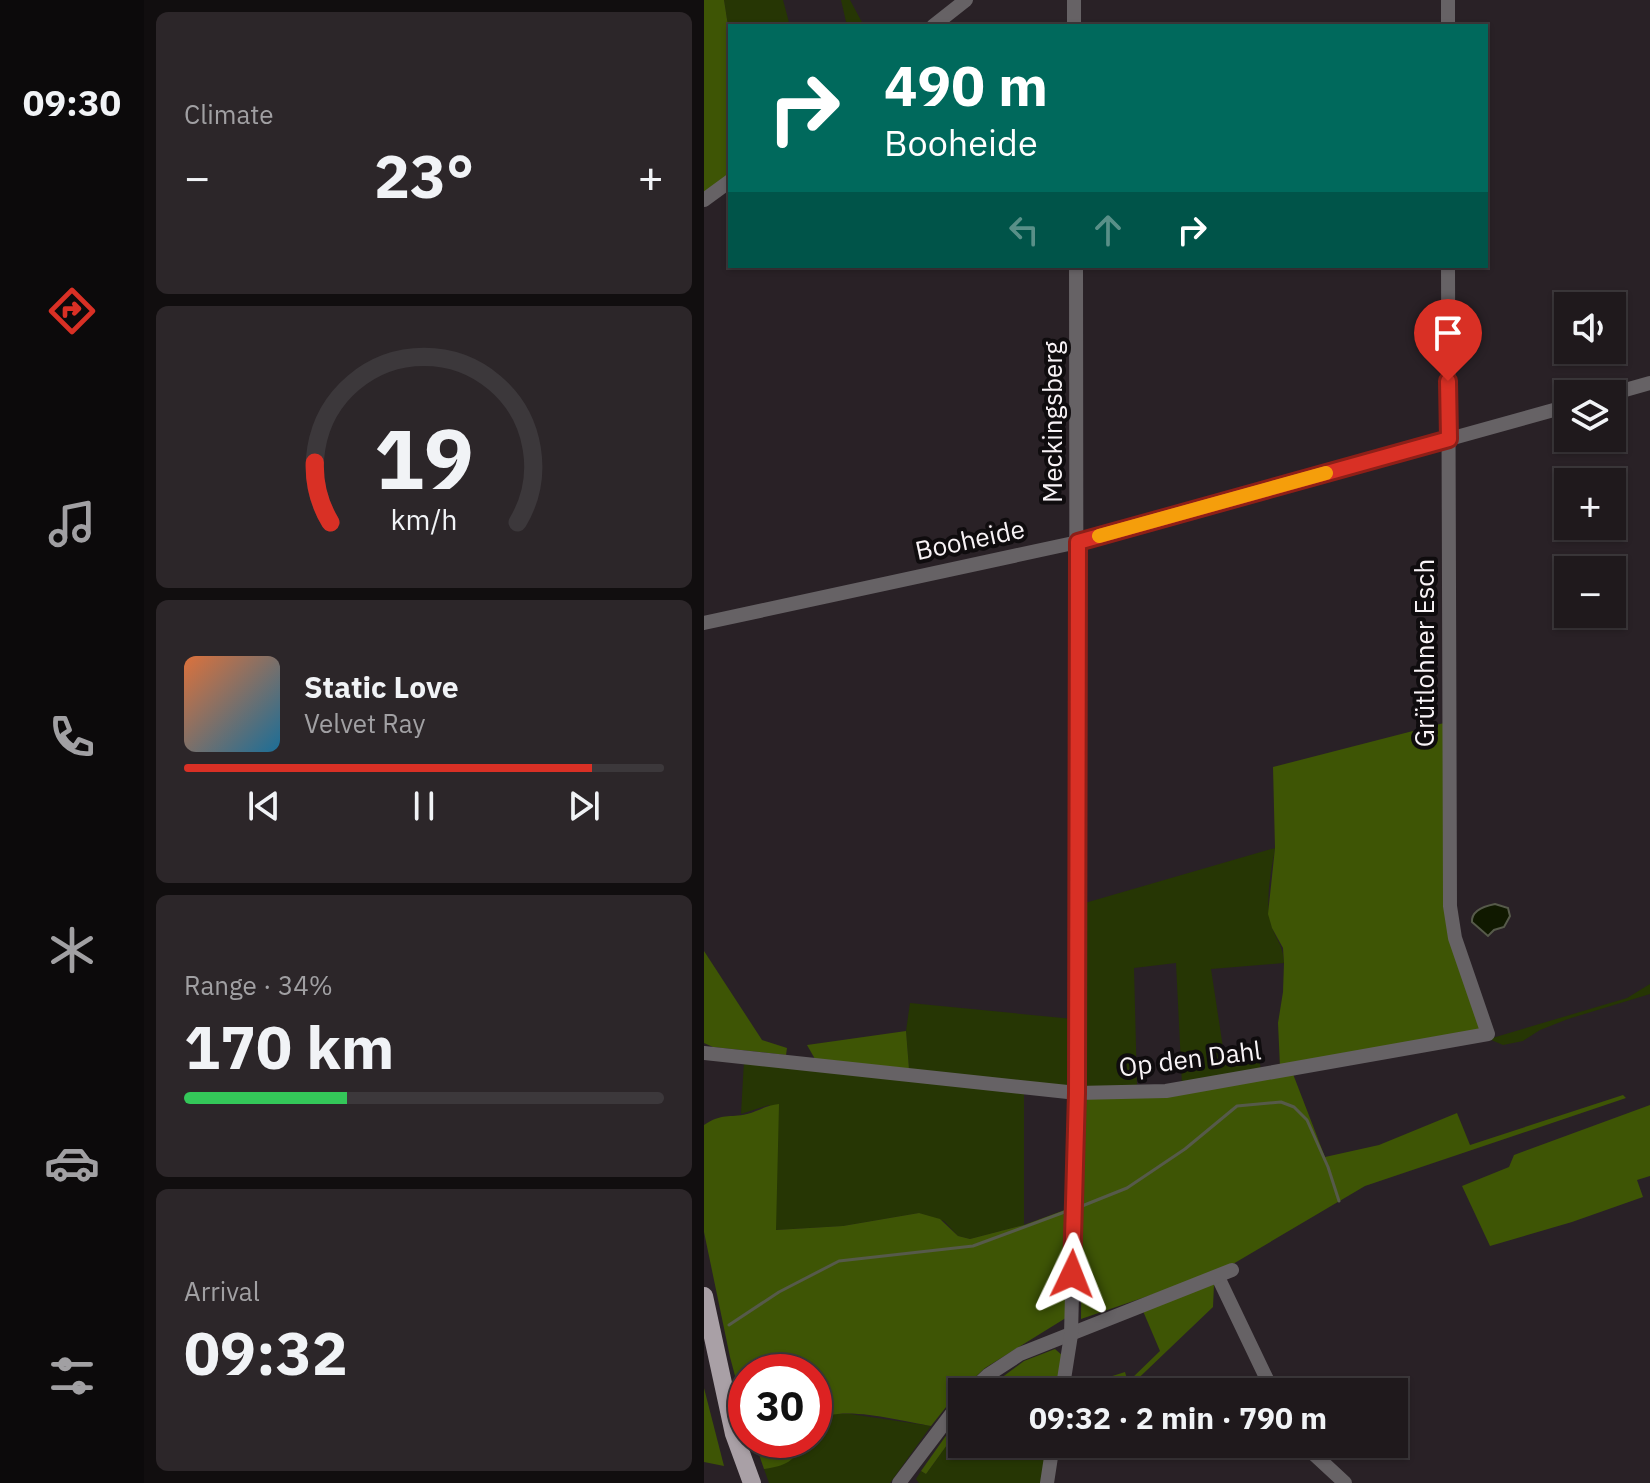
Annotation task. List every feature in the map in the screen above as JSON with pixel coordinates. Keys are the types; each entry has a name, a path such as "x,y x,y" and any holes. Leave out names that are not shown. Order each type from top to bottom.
{"main road":[{"path":"704,1296 728,1406"},
{"path":"738,1458 742,1483"},
{"path":"743,1458 752,1483"}],"street":[{"path":"936,24 966,0"},
{"path":"1074,0 1074,24"},
{"path":"1448,0 1448,24"},
{"path":"704,200 728,182"},
{"name":"Meckingsberg","path":"1064,1378 1071,1335 1077,1093 1076,268"},
{"name":"Grütlohner Esch","path":"1448,268 1450,906 1455,938 1488,1034"},
{"path":"1626,390 1650,383"},
{"name":"Booheide","path":"704,623 1078,542 1554,410"},
{"name":"Op den Dahl","path":"704,1053 1077,1093 1166,1091 1488,1034"},
{"path":"986,1378 1020,1354 1232,1270"},
{"path":"1218,1277 1266,1378"},
{"path":"899,1483 948,1418"},
{"path":"1047,1483 1051,1458"},
{"path":"1318,1458 1345,1483"}],"green space":[{"path":"704,0 724,0 728,26 728,177 704,195"},
{"path":"724,0 783,0 789,24 728,24"},
{"path":"841,0 850,0 863,24 847,24"},
{"path":"1444,723 1445,907 1481,1026 1476,1032 1280,1067 1278,1023 1283,992 1283,948 1268,914 1275,848 1273,767"},
{"path":"1275,848 1269,908 1284,963 1211,969 1224,1054 1258,1050 1261,1071 1182,1085 1176,963 1134,968 1137,1087 1088,1088 1082,1082 1078,905"},
{"path":"704,951 762,1040 787,1048 786,1055 713,1047 704,1043"},
{"path":"1650,984 1650,994 1568,1019 1540,1030 1523,1041 1503,1045 1489,1039 1627,998"},
{"path":"910,1003 1073,1019 1073,1081 1066,1086 909,1069 906,1031"},
{"path":"906,1031 909,1069 815,1059 807,1045"},
{"path":"744,1061 1024,1091 1024,1225 970,1239 958,1236 944,1221 919,1213 843,1226 775,1230 769,1105 741,1114"},
{"path":"1293,1074 1325,1157 1379,1145 1457,1113 1470,1145 1623,1095 1626,1098 1365,1186 1221,1271 1081,1319 1083,1103 1090,1097"},
{"path":"779,1104 776,1230 843,1226 919,1213 940,1219 958,1236 970,1239 1024,1225 1070,1208 1069,1316 985,1368 974,1378 948,1378 948,1405 931,1426 854,1414 832,1415 832,1354 729,1354 704,1232 704,1125 721,1117 747,1114"},
{"path":"1650,1105 1650,1176 1637,1180 1643,1197 1490,1246 1462,1186 1509,1167 1514,1155"},
{"path":"1214,1284 1213,1307 1139,1378 1132,1378 1160,1351 1143,1311"},
{"path":"1055,1349 1063,1356 1060,1378 1001,1378 1024,1361"},
{"path":"1125,1372 1127,1378 1106,1378"},
{"path":"704,1388 724,1466 704,1462"},
{"path":"832,1414 850,1414 931,1426 890,1483 769,1483 764,1469 790,1458 832,1458"},
{"path":"948,1433 948,1444 926,1474 921,1471"},
{"path":"948,1444 948,1458 1048,1458 1044,1483 919,1483 916,1479 921,1471 926,1474"},
{"path":"760,1458 792,1458 778,1466 764,1469"}],"shaded area":[{"path":"1495,904 1508,908 1510,916 1504,927 1488,936 1472,922 1472,918 1479,909"}],"waterway":[{"path":"1082,1206 1127,1188 1185,1149 1237,1106 1281,1102 1294,1107 1307,1120 1339,1201"},
{"path":"729,1325 779,1292 839,1261 973,1246 1070,1210"}],"slow traffic":[{"path":"1099,536 1326,473"}],"route":[{"path":"1072,1274 1077,1093 1078,542 1449,439 1448,381"}]}
